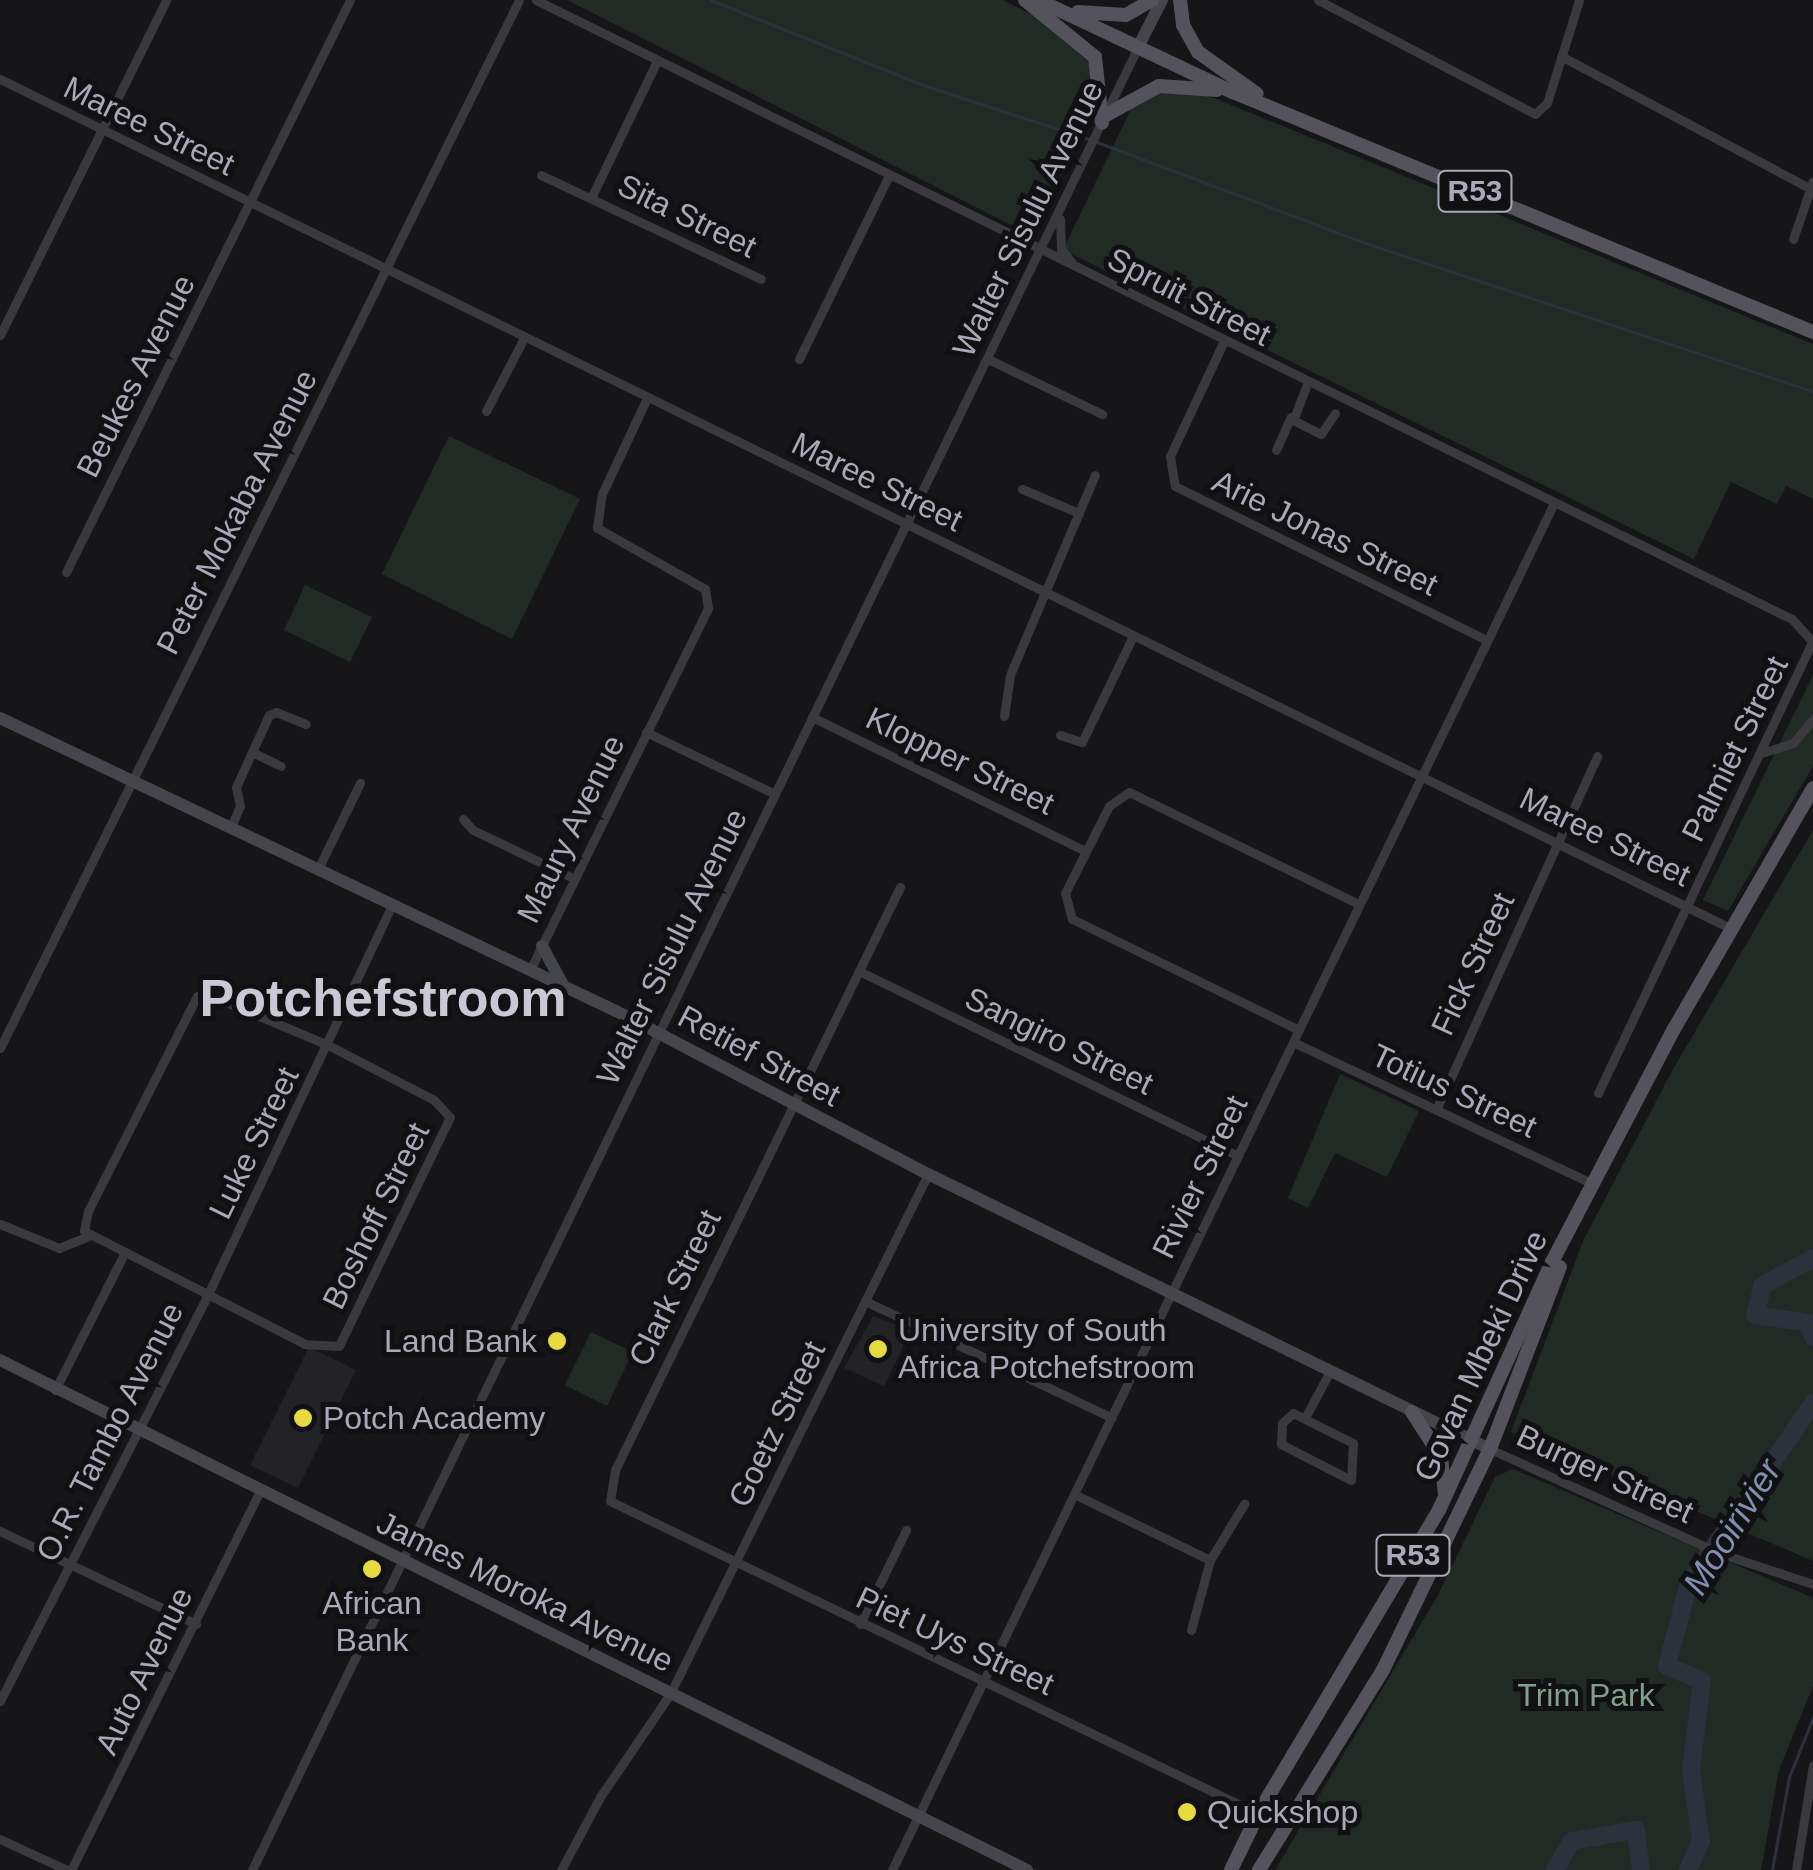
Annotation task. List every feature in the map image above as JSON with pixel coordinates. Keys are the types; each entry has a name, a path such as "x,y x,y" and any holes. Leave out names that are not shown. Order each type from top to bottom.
{"main road":[{"path":"1025,0 1095,57 1102,123 1159,86 1233,92"},
{"path":"1045,3 1111,17 1152,0"},
{"path":"1180,0 1189,40 1206,60 1283,110"},
{"name":"R53","path":"1045,3 1233,92 1813,332"},
{"name":"Govan Mbeki Drive","path":"1231,1870 1259,1812 1445,1498 1594,1184 1732,928 1813,788"},
{"name":"Govan Mbeki Drive","path":"1259,1870 1383,1670 1490,1448 1572,1228"},
{"path":"1412,1412 1441,1457 1445,1498"}],"street":[{"path":"0,335 166,0"},
{"name":"Beukes Avenue","path":"66,572 350,0"},
{"name":"Peter Mokaba Avenue","path":"0,1048 519,0"},
{"name":"Spruit Street","path":"536,0 1040,254 1084,272 1799,623 1813,642"},
{"path":"1138,47 1162,0"},
{"path":"1318,0 1527,114 1547,103 1579,0"},
{"name":"Walter Sisulu Avenue","path":"252,1870 1138,47"},
{"path":"1561,56 1812,185 1793,238"},
{"name":"Sita Street","path":"592,198 656,63"},
{"name":"Maree Street","path":"0,79 1732,928"},
{"name":"Sita Street","path":"542,175 761,279"},
{"path":"799,359 888,177"},
{"path":"1060,211 1061,249 1084,272"},
{"path":"486,411 524,338"},
{"name":"Arie Jonas Street","path":"1223,342 1170,456 1175,486 1487,640"},
{"path":"988,359 1102,414"},
{"path":"1276,450 1307,384"},
{"path":"646,732 709,598 698,584 598,528 602,494 647,398"},
{"path":"1292,414 1321,434 1336,413"},
{"path":"1004,716 1010,674 1096,475"},
{"path":"1022,489 1079,513"},
{"name":"Rivier Street","path":"892,1870 1553,505"},
{"path":"1060,735 1082,742 1133,636"},
{"name":"Palmiet Street","path":"1598,1093 1813,642"},
{"path":"231,827 240,806 234,792 273,712 306,724"},
{"name":"Klopper Street","path":"812,717 1086,850"},
{"name":"Retief Street","path":"0,718 564,986 928,1174 1490,1448"},
{"path":"1761,754 1793,743 1813,719"},
{"name":"Maury Avenue","path":"530,970 646,732 775,794"},
{"path":"252,752 281,766"},
{"name":"Fick Street","path":"1436,1110 1597,756"},
{"path":"318,869 360,783"},
{"path":"1298,1030 1072,919 1065,892 1112,800 1128,792 1359,904"},
{"path":"463,819 474,830 573,878"},
{"name":"Clark Street","path":"608,1493 900,886"},
{"name":"Luke Street","path":"209,1292 392,905"},
{"path":"542,946 564,986"},
{"name":"Sangiro Street","path":"858,971 1238,1156"},
{"path":"209,1292 89,1236 83,1228 88,1211 188,1006 209,996 328,1045"},
{"name":"Totius Street","path":"1292,1042 1594,1184"},
{"name":"Boshoff Street","path":"209,1292 305,1344 339,1346 448,1131 444,1107 328,1045"},
{"name":"Goetz Street","path":"561,1870 600,1797 670,1694 928,1174"},
{"path":"0,1224 58,1248 89,1236"},
{"path":"54,1391 124,1254"},
{"name":"O.R. Tambo Avenue","path":"0,1702 209,1292"},
{"path":"865,1301 1112,1418"},
{"name":"James Moroka Avenue","path":"0,1360 259,1494 1027,1870"},
{"path":"1306,1416 1330,1371"},
{"path":"1306,1416 1353,1444 1351,1480 1281,1444 1278,1434 1286,1417 1306,1416"},
{"name":"Burger Street","path":"1490,1448 1718,1553 1813,1584"},
{"name":"Piet Uys Street","path":"608,1493 621,1508 736,1565 1286,1827"},
{"name":"Auto Avenue","path":"69,1870 259,1494"},
{"path":"1074,1494 1210,1560"},
{"path":"1191,1630 1210,1560 1244,1504"},
{"path":"0,1530 196,1624"},
{"path":"860,1624 906,1530"},
{"path":"1796,1870 1813,1765"},
{"path":"0,1839 69,1870"}],"shaded area":[{"name":"University of South Africa Potchefstroom","path":"873,1316 911,1330 884,1386 844,1368"},
{"name":"Potch Academy","path":"309,1347 356,1370 298,1488 250,1465"}],"green space":[{"path":"567,0 1003,0 1079,38 1103,93 1031,235"},
{"path":"1168,88 1195,90 1813,344 1813,499 1786,486 1777,504 1731,482 1694,559 1063,250 1132,107"},
{"path":"449,436 580,499 512,639 382,574"},
{"path":"305,585 372,617 350,662 284,630"},
{"path":"1813,675 1813,766 1728,911 1703,900"},
{"path":"1813,830 1813,1561 1511,1432 1583,1241 1672,1071"},
{"path":"1340,1074 1419,1111 1387,1177 1335,1153 1308,1208 1288,1198"},
{"path":"591,1332 633,1352 607,1406 565,1385"},
{"name":"Trim Park","path":"1513,1469 1813,1598 1813,1686 1779,1770 1761,1870 1275,1870 1438,1595 1495,1477"}],"waterway":[{"path":"711,0 923,85 1089,139"},
{"path":"1097,142 1365,243 1813,391"},
{"name":"Mooirivier","path":"1813,1258 1763,1285 1755,1315 1809,1323 1813,1337"},
{"name":"Mooirivier","path":"1688,1870 1701,1841 1691,1770 1702,1681 1667,1666 1689,1583 1813,1403"},
{"path":"1772,1870 1789,1777 1813,1718"},
{"name":"Mooirivier","path":"1555,1870 1572,1841 1636,1830 1641,1870"}],"place":[{"name":"Land Bank","path":"557,1341"},
{"name":"University of South Africa Potchefstroom","path":"878,1349"},
{"name":"Potch Academy","path":"303,1418"},
{"name":"African Bank","path":"372,1569"},
{"name":"Quickshop","path":"1187,1812"}],"district":[{"name":"Potchefstroom","path":"383,999"}]}
